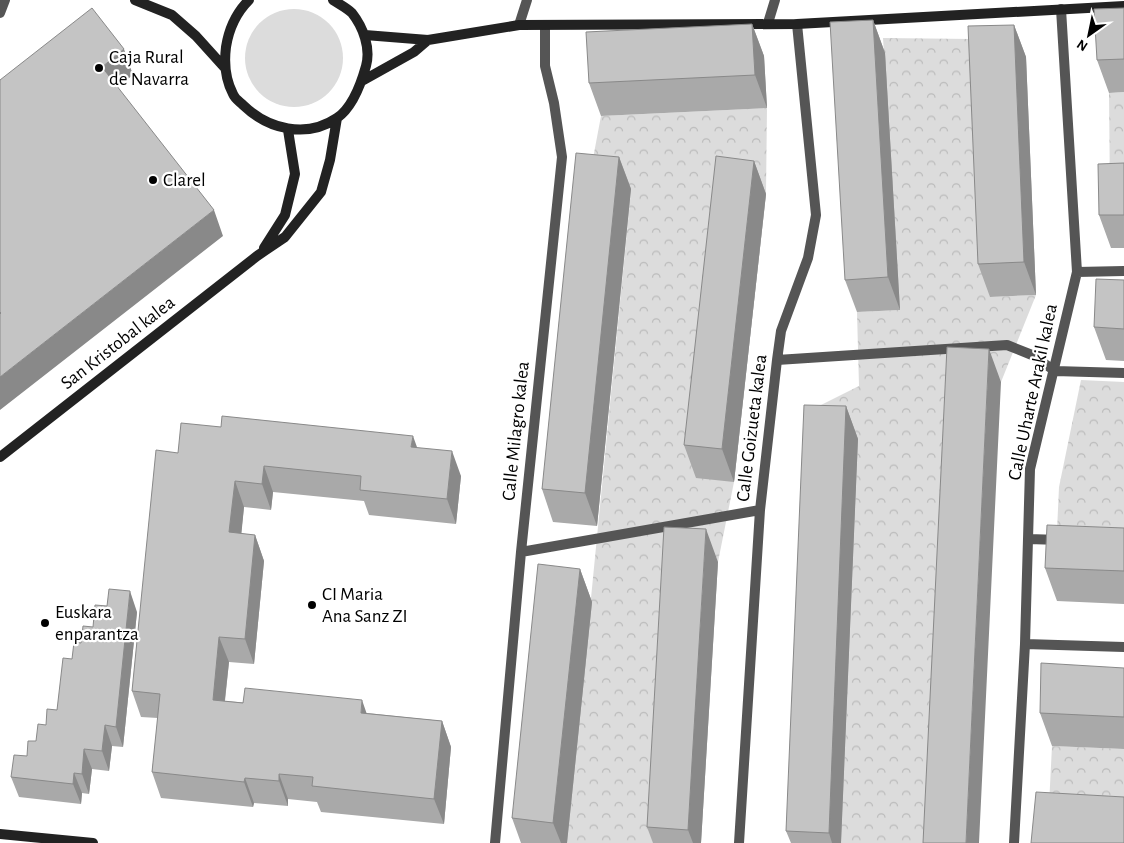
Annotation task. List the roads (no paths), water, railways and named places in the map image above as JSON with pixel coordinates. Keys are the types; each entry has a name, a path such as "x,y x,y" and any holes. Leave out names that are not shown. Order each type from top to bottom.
{"street":[{"path":"0,13 5,0"},
{"path":"135,0 172,15 196,36 224,66"},
{"path":"249,0 237,13 227,41 224,66 233,96 251,113 263,121 288,130 311,129 337,118 349,105 362,81 367,61 365,35 351,12 333,0"},
{"path":"519,25 527,0"},
{"path":"768,23 775,0"},
{"path":"365,35 428,40 519,25 797,24 1124,6"},
{"name":"Calle Uharte Arakil kalea","path":"1014,843 1025,644 1030,469 1055,371 1077,272 1062,10"},
{"name":"Calle Goizueta kalea","path":"739,843 760,510 777,360 781,331 808,258 816,215 797,24"},
{"name":"Calle Milagro kalea","path":"495,843 521,552 562,157 554,103 545,66 545,25"},
{"path":"362,81 414,52 428,40"},
{"name":"San Kristobal kalea","path":"0,457 257,256 285,237 321,192 330,160 337,118"},
{"name":"San Kristobal kalea","path":"257,256 272,238 285,215 295,174 288,130"},
{"path":"1077,272 1124,271"},
{"path":"777,360 1007,345 1032,355 1055,371 1124,373"},
{"path":"521,552 760,510"},
{"path":"1028,539 1077,541"},
{"path":"1025,644 1124,647"},
{"path":"0,840 0,834 93,843"}],"place":[{"name":"Caja Rural de Navarra","path":"99,68"},
{"name":"Clarel","path":"153,180"},
{"name":"CI Maria Ana Sanz ZI","path":"312,605"},
{"name":"Euskara enparantza","path":"45,623"}]}
